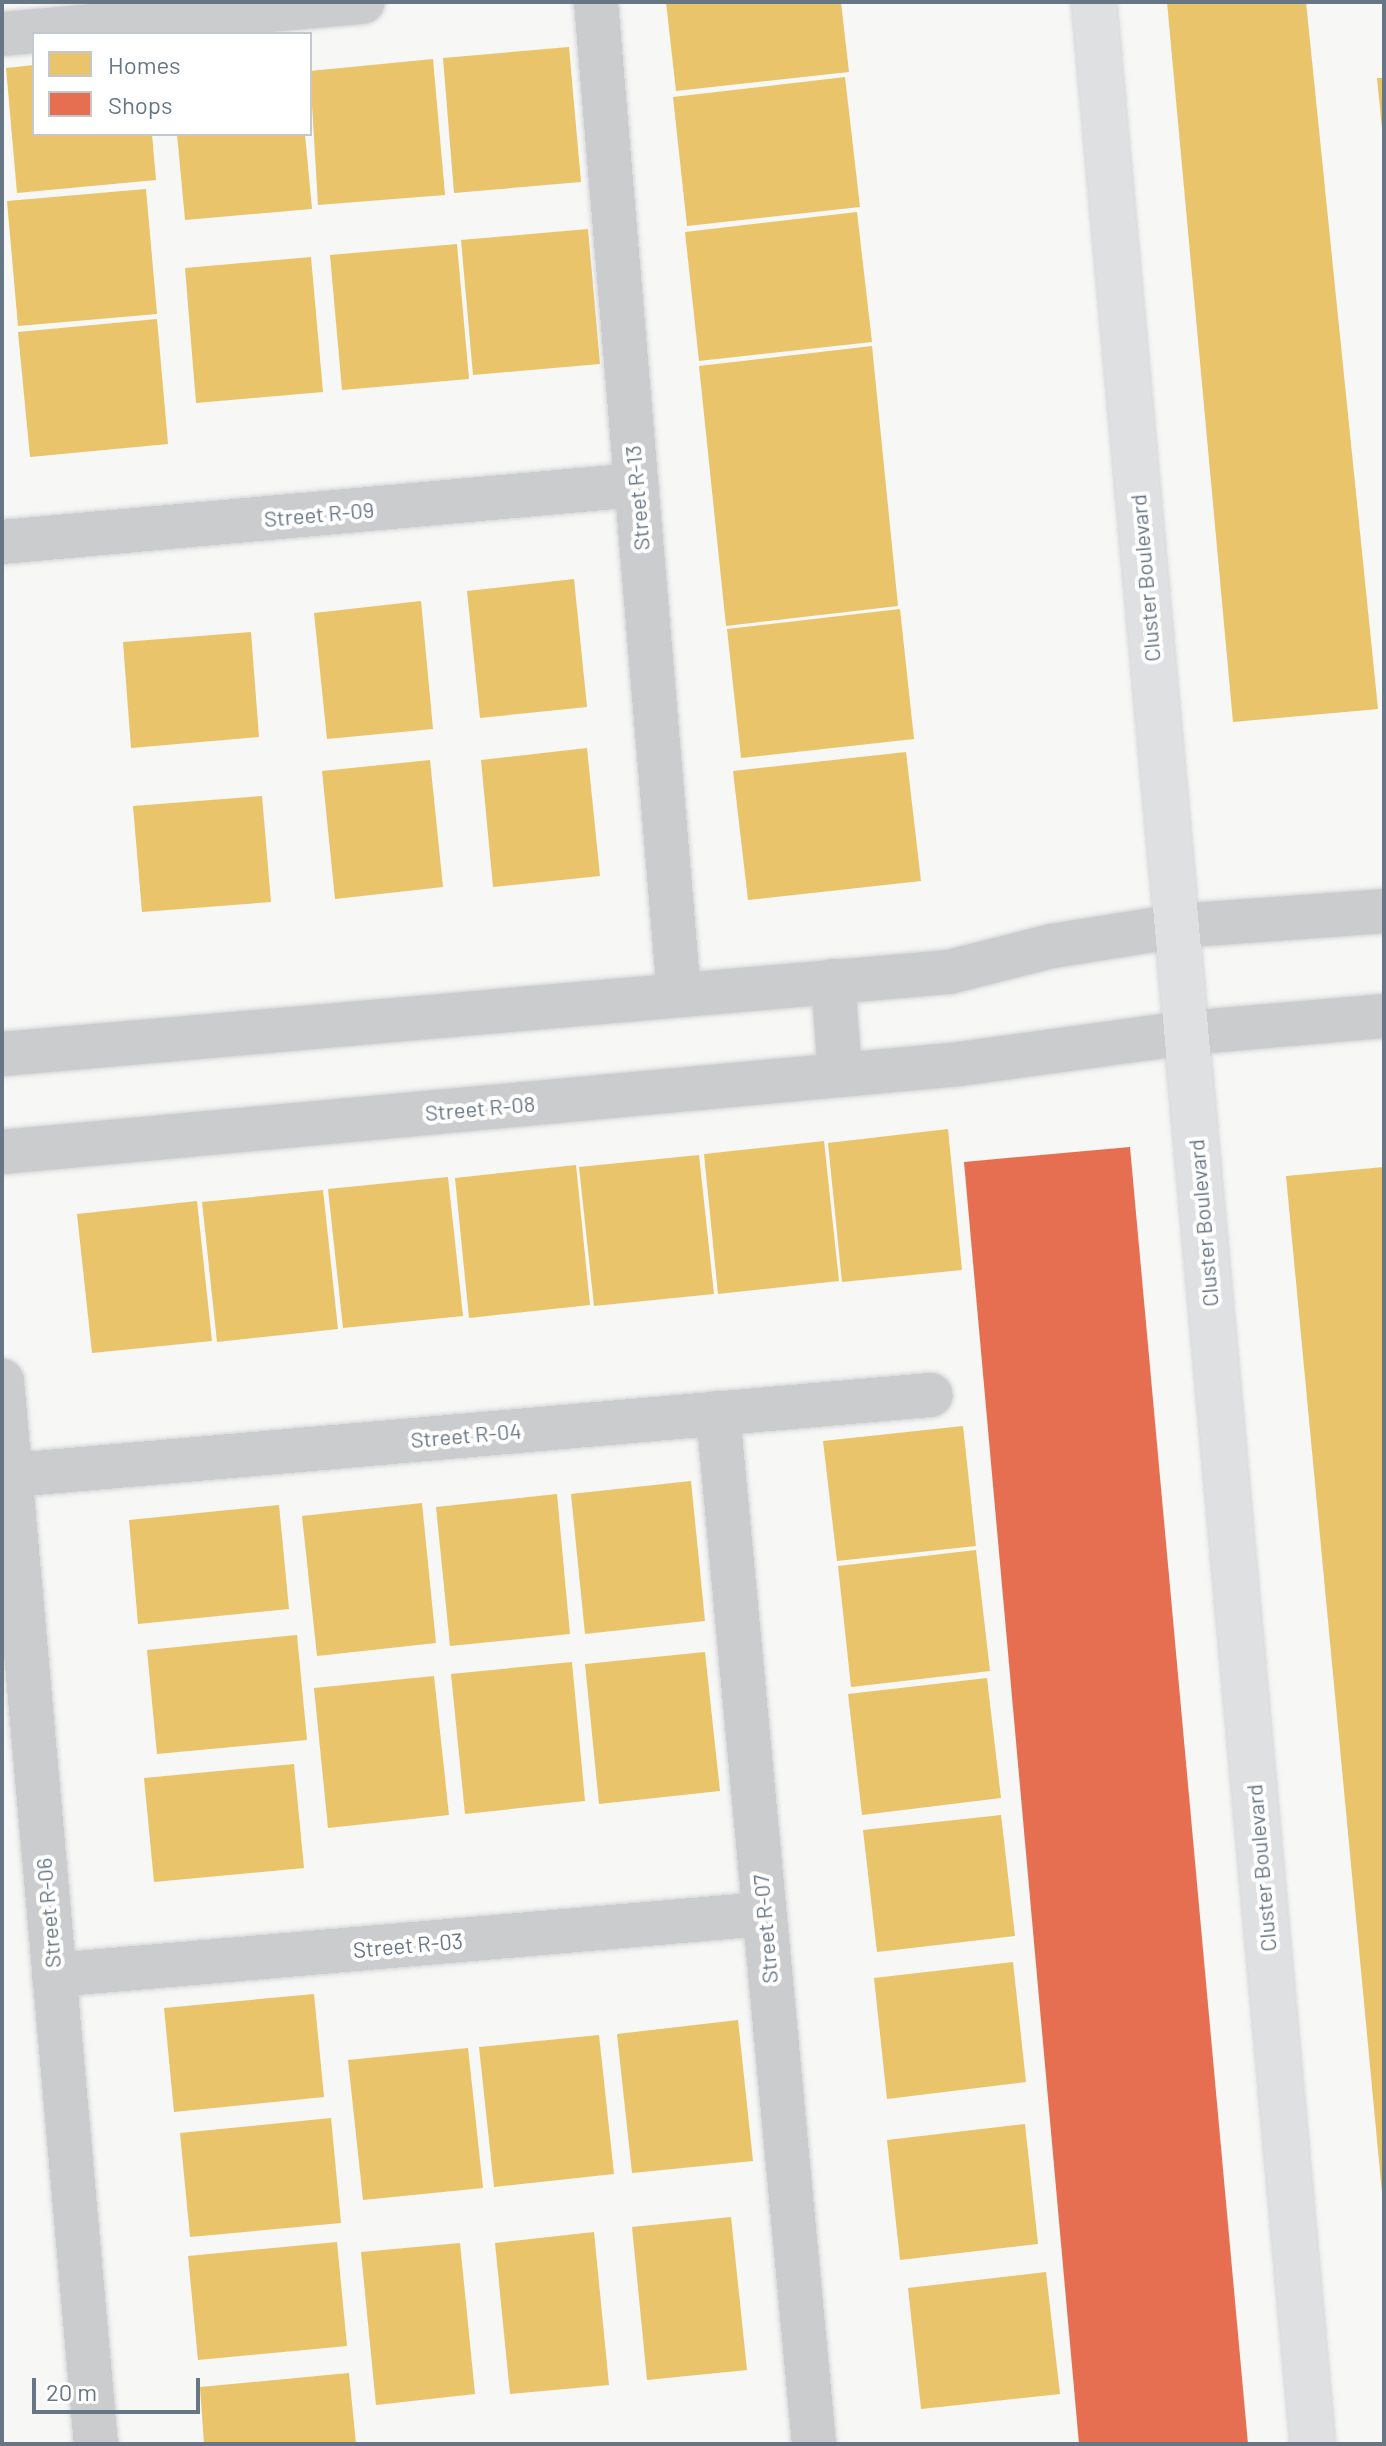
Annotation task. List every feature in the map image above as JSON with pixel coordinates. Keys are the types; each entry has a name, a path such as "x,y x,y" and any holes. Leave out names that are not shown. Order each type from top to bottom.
{"street":[{"path":"2,34 363,2"},
{"name":"Street R-13","path":"596,2 679,995"},
{"name":"Cluster Boulevard","path":"1094,2 1313,2444"},
{"name":"Street R-09","path":"2,542 636,485"},
{"path":"2,1054 949,972 1052,946 1177,926 1384,911"},
{"path":"833,981 840,1075"},
{"name":"Street R-08","path":"2,1152 959,1064 1186,1033 1384,1016"},
{"name":"Street R-06","path":"2,1381 6,1476 96,2444"},
{"name":"Street R-04","path":"6,1476 930,1395"},
{"name":"Street R-07","path":"718,1413 814,2444"},
{"name":"Street R-03","path":"54,1975 763,1914"}],"building: Homes":[{"path":"666,2 841,2 849,72 676,91"},
{"path":"1167,2 1306,2 1378,709 1233,722"},
{"path":"569,47 581,182 454,193 443,58"},
{"path":"433,59 445,195 318,205 312,71"},
{"path":"32,65 32,136 152,136 156,180 17,193 6,68"},
{"path":"845,77 860,207 687,226 673,97"},
{"path":"1377,78 1384,78 1384,129 1382,129"},
{"path":"177,136 305,136 312,209 185,220"},
{"path":"146,189 157,314 18,326 7,201"},
{"path":"857,212 872,342 699,361 685,232"},
{"path":"588,229 600,364 473,375 461,240"},
{"path":"457,244 469,379 342,390 330,255"},
{"path":"311,257 323,392 196,403 185,268"},
{"path":"157,319 168,444 30,457 18,332"},
{"path":"872,346 898,606 726,626 699,366"},
{"path":"574,579 587,707 480,718 467,591"},
{"path":"421,601 433,729 327,739 314,613"},
{"path":"900,609 914,739 741,758 727,629"},
{"path":"251,632 259,737 131,748 123,642"},
{"path":"587,748 600,876 493,887 481,760"},
{"path":"906,752 921,881 748,900 733,771"},
{"path":"430,760 443,887 335,899 322,771"},
{"path":"262,796 271,902 142,912 133,806"},
{"path":"948,1129 962,1270 842,1282 828,1143"},
{"path":"824,1141 839,1281 718,1294 704,1154"},
{"path":"699,1155 714,1294 594,1306 579,1167"},
{"path":"576,1165 590,1305 469,1318 455,1178"},
{"path":"1384,1167 1384,2193 1382,2193 1286,1176"},
{"path":"448,1177 463,1316 343,1328 328,1189"},
{"path":"323,1190 338,1329 217,1342 202,1202"},
{"path":"197,1201 212,1341 92,1353 77,1214"},
{"path":"963,1426 976,1546 837,1561 823,1441"},
{"path":"691,1481 705,1621 585,1634 571,1494"},
{"path":"557,1494 570,1634 450,1646 436,1507"},
{"path":"422,1503 436,1643 317,1656 302,1516"},
{"path":"279,1505 289,1609 138,1624 129,1520"},
{"path":"976,1550 990,1671 851,1687 838,1566"},
{"path":"297,1635 307,1740 157,1754 147,1650"},
{"path":"705,1652 720,1791 599,1804 585,1664"},
{"path":"572,1662 585,1801 465,1814 451,1674"},
{"path":"434,1676 449,1815 328,1828 314,1688"},
{"path":"987,1678 1001,1798 862,1815 848,1694"},
{"path":"294,1764 304,1868 154,1882 144,1778"},
{"path":"1001,1815 1015,1936 877,1952 863,1830"},
{"path":"1013,1962 1026,2082 887,2099 874,1978"},
{"path":"314,1994 324,2097 174,2112 164,2008"},
{"path":"738,2020 753,2161 632,2173 617,2034"},
{"path":"599,2035 614,2174 494,2187 479,2047"},
{"path":"468,2048 483,2188 363,2200 348,2060"},
{"path":"331,2118 341,2223 190,2237 180,2133"},
{"path":"1025,2124 1038,2244 900,2260 887,2140"},
{"path":"731,2217 747,2370 647,2380 632,2227"},
{"path":"594,2232 609,2385 510,2394 495,2243"},
{"path":"337,2242 347,2346 198,2360 188,2256"},
{"path":"460,2243 475,2394 376,2405 361,2252"},
{"path":"1046,2272 1060,2394 921,2409 908,2288"},
{"path":"349,2373 356,2444 204,2444 200,2387"}],"building: Shops":[{"path":"1130,1147 1248,2444 1079,2444 964,1162"}]}
